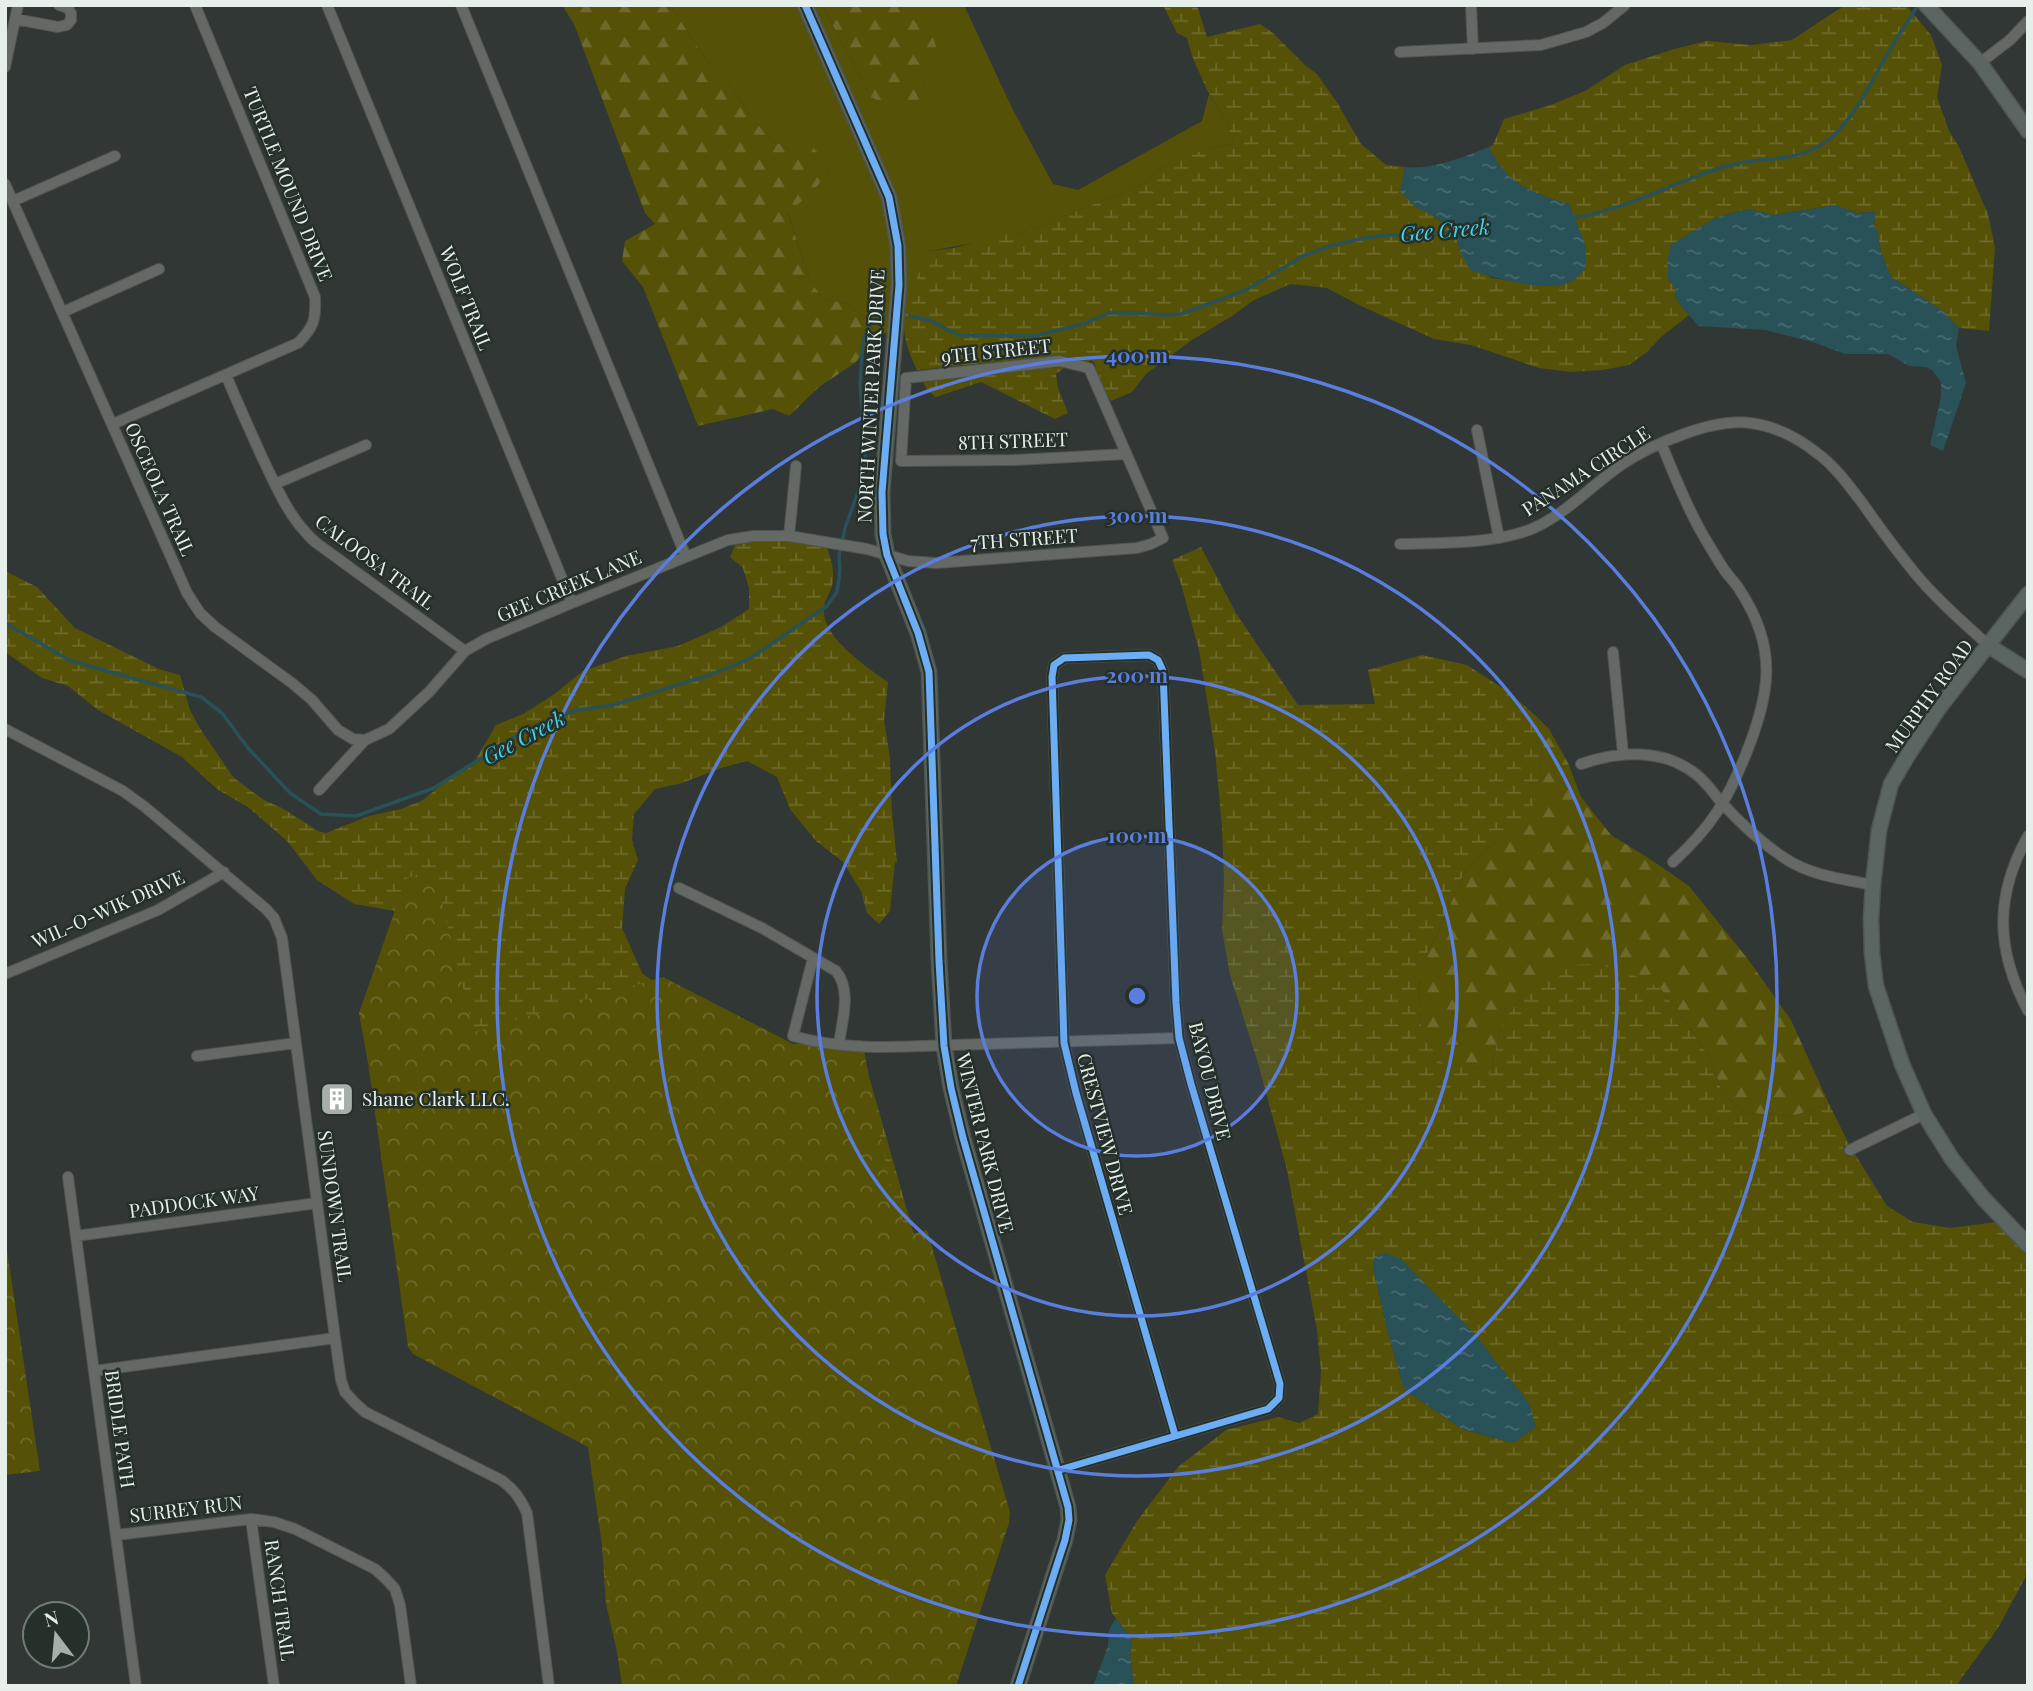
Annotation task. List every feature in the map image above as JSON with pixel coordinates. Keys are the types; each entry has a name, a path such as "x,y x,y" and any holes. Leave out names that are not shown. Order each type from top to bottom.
{"street":[{"path":"5,66 19,5"},
{"path":"16,19 58,27 67,25 71,20 71,13 68,8 59,5"},
{"name":"TURTLE MOUND DRIVE","path":"113,424 298,343 309,332 316,317 315,297 195,5"},
{"name":"WOLF TRAIL","path":"327,5 572,603"},
{"path":"461,5 686,556"},
{"name":"NORTH WINTER PARK DRIVE","path":"805,5 889,197 898,246 899,285 882,492 883,534 887,555"},
{"path":"1471,5 1473,50"},
{"path":"1401,52 1473,50 1568,39 1603,23 1626,5"},
{"path":"1926,5 1980,64 2028,131"},
{"path":"1980,64 2010,40 2028,21"},
{"path":"13,201 114,156"},
{"name":"OSCEOLA TRAIL","path":"5,184 187,593 200,613 215,627 292,683 312,700 338,730 352,738 365,740"},
{"path":"63,312 159,269"},
{"name":"9TH STREET","path":"901,461 906,378 1060,361 1088,368 1126,454"},
{"name":"CALOOSA TRAIL","path":"226,375 288,512 300,528 315,542 464,651"},
{"name":"PANAMA CIRCLE","path":"1400,544 1499,538 1535,528 1569,507 1622,464 1661,443 1733,422 1752,423 1782,432 1802,442 1837,470 1915,573 1942,603 1989,646"},
{"path":"1478,430 1499,538"},
{"path":"1661,443 1701,532 1724,570 1742,592 1765,648 1768,668 1766,694 1756,729 1723,805 1698,839 1673,862"},
{"path":"275,484 366,445"},
{"name":"7TH STREET","path":"887,555 908,561 936,563 1137,548 1151,544 1163,538 1126,454"},
{"name":"8TH STREET","path":"901,461 1014,460 1126,454"},
{"path":"789,536 796,466"},
{"name":"GEE CREEK LANE","path":"319,790 365,740 389,729 429,692 464,651 572,603 728,540 754,536 789,536 887,555"},
{"name":"WINTER PARK DRIVE","path":"887,555 918,634 929,672 939,961 944,1045 951,1088 1068,1507 1069,1520 1065,1540 1017,1686"},
{"name":"MURPHY ROAD","path":"2028,594 1939,708 1892,784 1879,830 1872,885 1872,953 1876,986 1902,1064 1924,1114 1952,1159 1984,1199 2028,1245"},
{"path":"1989,646 2028,671"},
{"path":"1613,652 1623,754"},
{"name":"BAYOU DRIVE","path":"1054,665 1064,659 1149,656 1158,660 1163,671 1176,1003 1180,1038 1191,1084 1280,1384 1279,1398 1268,1409 1175,1435"},
{"name":"CRESTVIEW DRIVE","path":"1054,665 1064,1043 1175,1435"},
{"name":"SUNDOWN TRAIL","path":"5,729 123,792 145,807 266,909 279,928 335,1338 345,1392 365,1412 501,1480 521,1499 527,1513 549,1686"},
{"path":"1581,764 1623,754 1651,755 1673,760 1698,776 1723,805 1788,860 1824,876 1872,885"},
{"path":"2028,836 2010,874 2003,908 2007,962 2028,1012"},
{"name":"WIL-O-WIK DRIVE","path":"5,974 158,910 224,872"},
{"path":"679,888 762,928 836,971 842,978 845,991 839,1044"},
{"path":"813,958 793,1036 816,1043 885,1046 1180,1038"},
{"path":"197,1056 296,1043"},
{"path":"1850,1150 1924,1114"},
{"name":"BRIDLE PATH","path":"68,1177 136,1686"},
{"name":"PADDOCK WAY","path":"76,1236 317,1203"},
{"path":"94,1371 335,1338"},
{"path":"1059,1469 1175,1435"},
{"name":"SURREY RUN","path":"116,1535 251,1518 296,1529 375,1570 395,1589 400,1605 411,1686"},
{"name":"RANCH TRAIL","path":"251,1518 274,1686"}],"green space":[{"path":"562,5 670,5 707,61 729,84 768,137 788,149 813,147 831,169 814,190 788,213 810,282 824,299 848,304 871,323 875,338 855,363 819,387 789,416 773,409 698,426 643,287 622,261 625,241 655,224 645,213 574,24"},
{"path":"670,5 799,5 884,199 892,246 894,284 890,331 875,338 871,323 848,304 824,299 810,282 788,212 814,190 831,169 768,137 729,84 707,61"},
{"path":"811,5 822,5 871,97 918,100 927,77 925,21 921,5 964,5 1012,108 1053,184 1078,190 1202,121 1209,94 1226,121 1234,144 1210,148 1163,167 1140,186 1014,236 929,251 902,326 903,246"},
{"path":"822,5 921,5 939,54 918,101 889,106 871,97"},
{"path":"1163,5 1197,5 1207,37 1260,24 1273,33 1317,74 1361,144 1386,165 1405,167 1401,191 1455,232 1460,251 1491,278 1550,286 1569,204 1532,191 1503,170 1489,147 1493,145 1504,119 1585,91 1625,65 1674,49 1707,41 1751,45 1792,40 1845,5 1906,5 1931,35 1942,65 1937,97 1949,131 1958,145 1988,214 1995,247 1989,331 1959,328 1943,311 1891,277 1874,226 1875,212 1856,213 1835,205 1774,215 1748,209 1715,218 1671,245 1668,278 1675,288 1676,299 1689,315 1629,365 1603,370 1571,372 1539,368 1471,345 1434,339 1327,288 1291,284 1254,300 1192,340 1146,374 1132,392 1111,401 1091,360 1088,362 1061,355 917,370 907,345 904,321 929,251 954,248 1012,233 1014,236 1140,186 1163,167 1190,155 1234,144 1226,121 1207,90 1187,38 1177,33"},
{"path":"1064,368 1056,374 1058,388 1068,413 1055,419 981,382 936,397 928,391 923,382"},
{"path":"789,542 827,548 833,576 832,587 824,606 824,617 829,628 846,650 888,682 884,720 890,758 897,862 890,911 879,924 867,913 861,891 843,862 816,841 790,809 777,777 747,761 682,783 655,789 634,814 632,840 638,860 625,889 622,928 642,973 667,992 718,1022 868,1073 994,1515 625,1686 606,1604 597,1473 586,1436 395,926 395,911 354,904 317,880 287,841 249,808 217,789 182,757 98,710 68,686 42,678 5,652 5,571 37,587 75,628 159,669 180,675 190,710 234,778 264,800 326,833 369,816 401,809 423,800 445,782 472,766 496,725 523,714 583,671 626,656 678,646 721,627 749,609 749,588 743,568 730,557 735,545"},
{"path":"1201,547 1236,613 1298,705 1375,704 1368,670 1422,655 1467,665 1510,693 1537,717 1543,747 1538,786 1531,811 1509,834 1483,851 1464,873 1436,937 1420,965 1419,1017 1424,1036 1441,1062 1454,1066 1473,1066 1490,1075 1500,1030 1509,1013 1537,979 1568,965 1596,964 1627,972 1660,988 1711,1060 1723,1094 1747,1113 1793,1116 1829,1104 1849,1144 1843,1147 1848,1157 1855,1154 1887,1206 1913,1222 1950,1228 1997,1222 2028,1256 2028,1553 2025,1578 1998,1628 1957,1686 1134,1686 1130,1654 1132,1640 1112,1613 1105,1575 1137,1521 1178,1467 1226,1430 1278,1417 1299,1423 1318,1414 1321,1371 1317,1330 1287,1170 1258,1063 1230,975 1222,930 1222,827 1215,751 1199,650 1172,560","holes":["1373,1267 1513,1443 1462,1429 1404,1389"]},
{"path":"1537,717 1549,729 1569,765 1581,797 1611,835 1689,886 1747,958 1791,1020 1829,1104 1793,1116 1747,1113 1723,1094 1711,1060 1660,988 1537,979 1509,1013 1500,1030 1490,1075 1473,1066 1454,1066 1441,1062 1424,1036 1419,1017 1420,965 1436,937 1464,873 1483,851 1509,834 1538,786 1543,747"},
{"path":"433,867 474,1032 663,977 793,1044 862,1040 893,1201 909,1235 927,1230 1010,1512 1009,1523 956,1686 622,1686 588,1447 413,1354 408,1347 359,1013 406,879"},
{"path":"5,1237 40,1471 5,1475"}],"water":[{"path":"1489,147 1503,170 1512,178 1532,191 1569,204 1586,246 1585,269 1573,281 1558,285 1533,285 1470,270 1460,251 1455,232 1437,218 1414,206 1400,191 1405,167 1437,165"},
{"path":"1836,205 1856,213 1875,212 1874,226 1891,277 1943,311 1959,328 1956,346 1966,383 1943,451 1930,445 1941,397 1941,382 1932,370 1909,366 1888,354 1845,354 1813,342 1765,330 1698,326 1676,299 1675,288 1668,278 1667,261 1671,245 1715,218 1748,209 1774,215"},
{"path":"1386,1253 1401,1259 1473,1332 1529,1403 1536,1427 1513,1443 1462,1429 1404,1389 1373,1267 1375,1256"},
{"path":"1116,1618 1132,1640 1130,1654 1134,1686 1093,1686 1108,1646 1109,1630"}],"waterway":[{"name":"Gee Creek","path":"1572,218 1632,202 1730,165 1783,158 1820,146 1850,117 1917,7"},
{"name":"Gee Creek","path":"910,316 929,320 958,335 1034,336 1083,324 1109,313 1181,314 1246,290 1303,256 1330,246 1386,235 1432,235 1457,231"},
{"name":"Gee Creek","path":"5,623 71,661 201,697 222,713 248,748 290,793 321,814 356,816 434,788 516,736 550,719 577,710 613,705 713,674 749,659 827,606 837,592 839,556 845,528 865,473 860,383 863,340 870,325 884,315"}],"cycle path":[{"path":"805,5 889,197 898,246 899,285 882,492 883,534 887,555 918,633 929,672 944,1046 963,1138 1068,1507 1069,1520 1065,1540 1018,1686"},
{"path":"1059,1470 1268,1409 1279,1398 1280,1384 1179,1038 1163,671 1158,660 1149,655 1064,658 1054,665 1052,677 1064,1043 1175,1435"}],"place":[{"name":"Shane Clark LLC.","path":"337,1099"}]}
